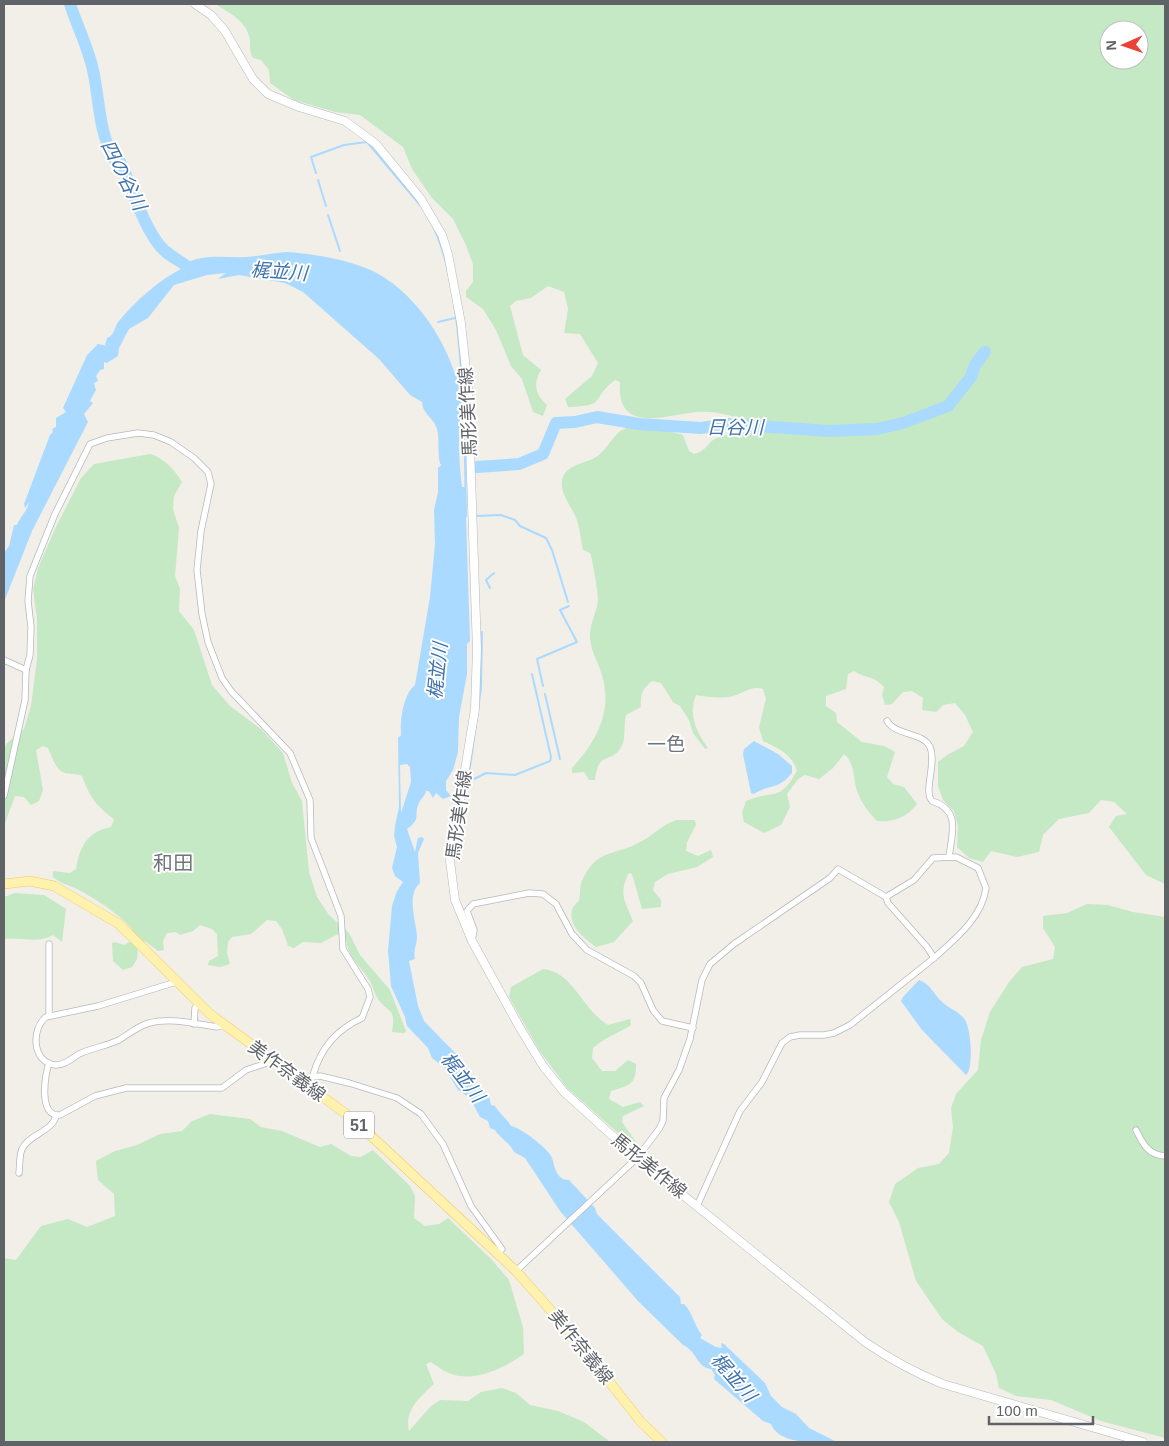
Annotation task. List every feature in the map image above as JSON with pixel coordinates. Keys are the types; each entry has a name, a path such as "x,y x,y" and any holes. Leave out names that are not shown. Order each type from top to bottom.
{"main road":[{"name":"馬形美作線","path":"195,4 211,15 225,31 253,79 268,94 299,107 345,121 376,144 421,199 442,235 448,254 461,323 468,389 477,649 475,709 450,861 455,900 472,941 543,1066 564,1092 638,1158 865,1342 916,1374 993,1399 1143,1442"},
{"name":"美作奈義線","path":"4,884 35,881 65,892 119,924 198,1004 352,1119 516,1271 570,1332 641,1422 662,1442"}],"street":[{"path":"4,796 25,700 26,670 30,646 28,587 30,576 55,514 90,444 107,438 145,433 183,449 208,472 211,484 200,532 197,570 202,614 214,663 231,691 282,745 294,763 310,800 311,838 315,852 341,916 343,949 368,989 370,997 362,1018 338,1031 324,1048 313,1076"},
{"path":"4,660 26,670"},
{"path":"887,721 896,730 928,743 931,748 932,775 928,792 932,801 946,806 951,814 949,857"},
{"path":"697,1206 740,1111 762,1082 782,1043 790,1037 800,1035 824,1036 850,1025 934,958 972,922 986,888 978,868 965,860 949,857 933,858 914,880 886,897"},
{"path":"516,1271 638,1158 663,1121 664,1098 679,1070 693,1028 694,1014 702,980 714,959 830,878 838,869 886,897 888,903 927,947 934,958"},
{"path":"472,941 474,930 467,911 473,904 529,893 543,894 556,904 572,934 586,950 634,976 641,983 653,1010 662,1022 693,1028"},
{"path":"49,944 49,1016"},
{"path":"176,982 98,1006 49,1016 38,1025 36,1038 40,1057 55,1065 65,1063 86,1052 118,1040 148,1023 174,1021 217,1027 224,1025"},
{"path":"194,1024 195,1008 198,1004"},
{"path":"19,1173 22,1148 28,1140 52,1125 56,1116 95,1096 126,1088 222,1088 246,1070 273,1061"},
{"path":"49,1063 45,1077 45,1096 51,1112 56,1116"},
{"path":"299,1079 313,1076 349,1083 397,1098 420,1114 443,1144 471,1206 502,1249 498,1253"},
{"path":"1136,1130 1144,1146 1153,1154 1165,1156"}],"green space":[{"path":"215,4 1165,4 1165,884 1146,875 1109,827 1116,816 1127,814 1114,802 1101,800 1089,813 1059,819 1043,835 1039,852 1017,857 991,851 983,862 969,858 957,847 958,826 954,811 943,800 938,786 938,762 964,746 973,732 965,715 955,703 943,705 936,712 922,710 923,698 912,691 903,692 892,704 885,705 882,695 884,687 881,683 854,671 848,674 846,689 826,696 826,706 836,713 837,722 862,742 884,746 895,752 887,777 893,784 904,787 917,804 909,813 899,818 889,821 877,821 859,795 852,766 844,754 833,768 819,779 805,775 798,779 787,794 790,807 781,825 764,833 744,822 742,813 746,801 776,794 786,788 797,771 788,756 763,741 759,727 766,699 763,689 759,688 728,697 696,695 693,709 694,723 708,748 705,749 693,733 689,720 680,706 673,702 661,683 652,681 642,692 641,707 626,715 624,737 620,749 612,756 601,761 596,771 595,780 589,780 584,772 572,773 572,768 588,748 600,726 604,714 605,689 590,641 590,630 598,598 593,567 590,553 583,550 577,520 563,491 562,481 564,475 572,467 600,454 617,434 626,428 637,426 651,427 683,435 689,451 694,454 703,450 717,438 748,431 753,424 733,416 711,412 697,412 658,418 634,416 626,409 621,399 620,382 615,380 594,403 568,407 565,399 592,376 598,363 580,334 564,333 568,309 564,292 548,286 531,298 516,301 510,306 523,355 541,370 536,389 547,405 543,416 533,412 522,379 511,366 496,330 483,309 466,297 466,291 473,282 473,264 465,243 453,219 432,198 412,169 403,147 360,115 335,112 294,100 270,83 269,70 261,60 253,58 247,30 235,17"},
{"path":"150,454 160,458 169,465 182,482 174,496 173,509 179,528 175,576 180,589 179,611 194,630 212,685 230,706 262,730 283,753 292,783 302,801 309,872 317,897 329,915 349,933 360,955 390,990 406,1031 404,1033 392,1032 393,1018 391,1012 378,999 370,981 351,955 346,938 338,934 321,943 303,942 294,948 288,946 282,929 276,921 267,920 251,934 232,937 228,942 227,953 230,964 220,967 208,965 209,961 218,956 217,934 212,929 200,925 193,931 180,935 176,932 167,933 163,941 164,950 158,951 145,941 138,948 137,959 132,967 123,970 113,961 112,943 124,945 131,941 132,929 114,912 99,902 53,877 53,871 70,873 76,869 80,853 86,841 96,832 111,827 114,819 94,800 82,776 65,773 59,769 48,748 43,746 36,750 43,790 39,801 31,805 24,797 15,796 4,826 4,752 6,744 24,729 31,706 37,659 37,618 33,590 38,568 81,478 94,464"},
{"path":"676,820 695,820 696,825 687,842 686,851 698,856 711,850 713,857 697,867 668,874 655,882 653,890 661,900 661,907 642,909 632,874 629,873 623,892 633,921 614,942 596,947 578,932 571,916 579,900 581,883 588,870 600,858 640,842"},
{"path":"15,893 44,895 66,909 62,942 53,935 35,940 4,939 4,897"},
{"path":"1087,904 1108,905 1133,912 1165,917 1165,1438 1101,1421 1051,1400 1016,1396 999,1388 996,1374 983,1346 958,1332 942,1319 916,1281 899,1222 889,1202 895,1184 918,1168 939,1164 949,1153 953,1127 951,1108 956,1094 978,1070 981,1040 990,1012 1009,982 1022,967 1053,959 1055,947 1043,928 1043,916 1067,913"},
{"path":"543,969 563,977 591,1010 608,1025 630,1019 631,1025 593,1048 592,1058 602,1071 615,1071 628,1060 636,1064 633,1081 627,1086 611,1091 609,1099 623,1107 640,1102 644,1106 623,1116 622,1122 636,1142 634,1147 567,1088 539,1050 509,997 511,987"},
{"path":"210,1114 250,1119 261,1127 282,1131 320,1147 331,1144 351,1156 361,1157 373,1150 410,1186 415,1196 414,1218 425,1226 439,1224 448,1218 491,1259 509,1280 523,1327 524,1354 509,1364 491,1372 473,1376 455,1375 431,1362 426,1364 434,1384 411,1410 408,1423 409,1431 430,1407 440,1400 468,1401 481,1392 502,1388 516,1393 530,1405 558,1411 584,1422 610,1442 4,1442 4,1258 16,1260 41,1226 68,1219 87,1227 115,1216 114,1194 98,1180 96,1161 115,1151 137,1145 160,1134 182,1131 192,1121"}],"water":[{"name":"梶並川","path":"286,252 337,259 351,263 375,272 400,289 426,317 437,334 446,351 459,388 463,418 460,430 459,452 462,487 465,487 470,641 467,644 467,674 459,717 458,752 453,770 446,781 446,790 451,796 443,799 436,793 433,798 429,791 426,791 418,806 415,822 407,829 415,852 418,838 422,837 424,839 418,853 420,883 413,894 417,936 414,953 415,959 409,961 418,1006 424,1021 463,1061 473,1081 489,1096 491,1105 495,1106 511,1126 527,1134 546,1149 561,1178 569,1180 595,1208 597,1214 680,1297 681,1304 684,1304 692,1315 702,1335 700,1338 716,1347 722,1348 721,1343 724,1344 765,1383 771,1396 782,1407 796,1414 809,1428 837,1442 800,1441 782,1436 771,1424 763,1421 714,1379 715,1375 711,1369 702,1365 688,1348 638,1301 560,1211 525,1158 514,1152 495,1130 490,1128 488,1121 480,1117 470,1098 458,1090 444,1067 432,1058 428,1048 407,1026 391,986 388,951 392,906 397,891 403,882 395,876 392,868 397,847 394,836 399,807 398,738 401,735 401,722 405,701 415,685 430,597 435,544 434,510 438,492 438,468 441,465 437,429 424,410 422,402 410,395 379,359 303,292 285,283 239,275 218,279 226,273 207,275 174,285 148,318 129,329 119,348 118,356 107,363 104,362 104,369 100,370 96,376 98,381 94,383 96,390 90,401 93,403 84,414 88,422 32,531 4,602 4,553 9,546 14,525 17,525 28,505 29,502 25,508 24,504 50,435 53,432 52,429 56,427 56,418 66,412 63,408 87,355 98,344 108,346 105,345 107,338 112,335 117,323 139,299 190,261 206,257 247,257","holes":["407,764 410,767 411,782 401,813 400,765"]},
{"path":"754,741 778,754 792,766 792,773 778,785 754,794 751,793 743,754 744,749"},
{"path":"919,980 926,984 941,1001 960,1014 965,1020 971,1049 970,1065 966,1075 922,1030 901,1001"}],"waterway":[{"name":"四の谷川","path":"70,4 91,61 102,127 109,149 115,160 120,162 141,213 157,242 165,251 193,271"},
{"path":"316,173 311,157 344,145 367,142 420,205"},
{"path":"318,180 326,206"},
{"path":"328,215 340,251"},
{"path":"433,226 445,259 453,296 461,369"},
{"path":"438,322 455,318"},
{"name":"日谷川","path":"477,467 519,464 543,454 556,423 575,422 597,417 639,424 701,428 729,424 828,431 877,429 903,423 948,406 971,377 975,365 985,352"},
{"path":"455,374 464,404 466,516"},
{"path":"476,516 501,515 515,520 520,526 546,538 552,550 568,602"},
{"path":"490,588 486,580 494,573"},
{"path":"543,686 537,659 577,642 560,610 569,606"},
{"path":"469,774 481,688 482,632"},
{"path":"468,782 486,773 515,775 550,761 551,757 532,674"},
{"path":"545,694 560,759"}],"district":[{"name":"一色","path":"666,744"},
{"name":"和田","path":"173,863"}]}
